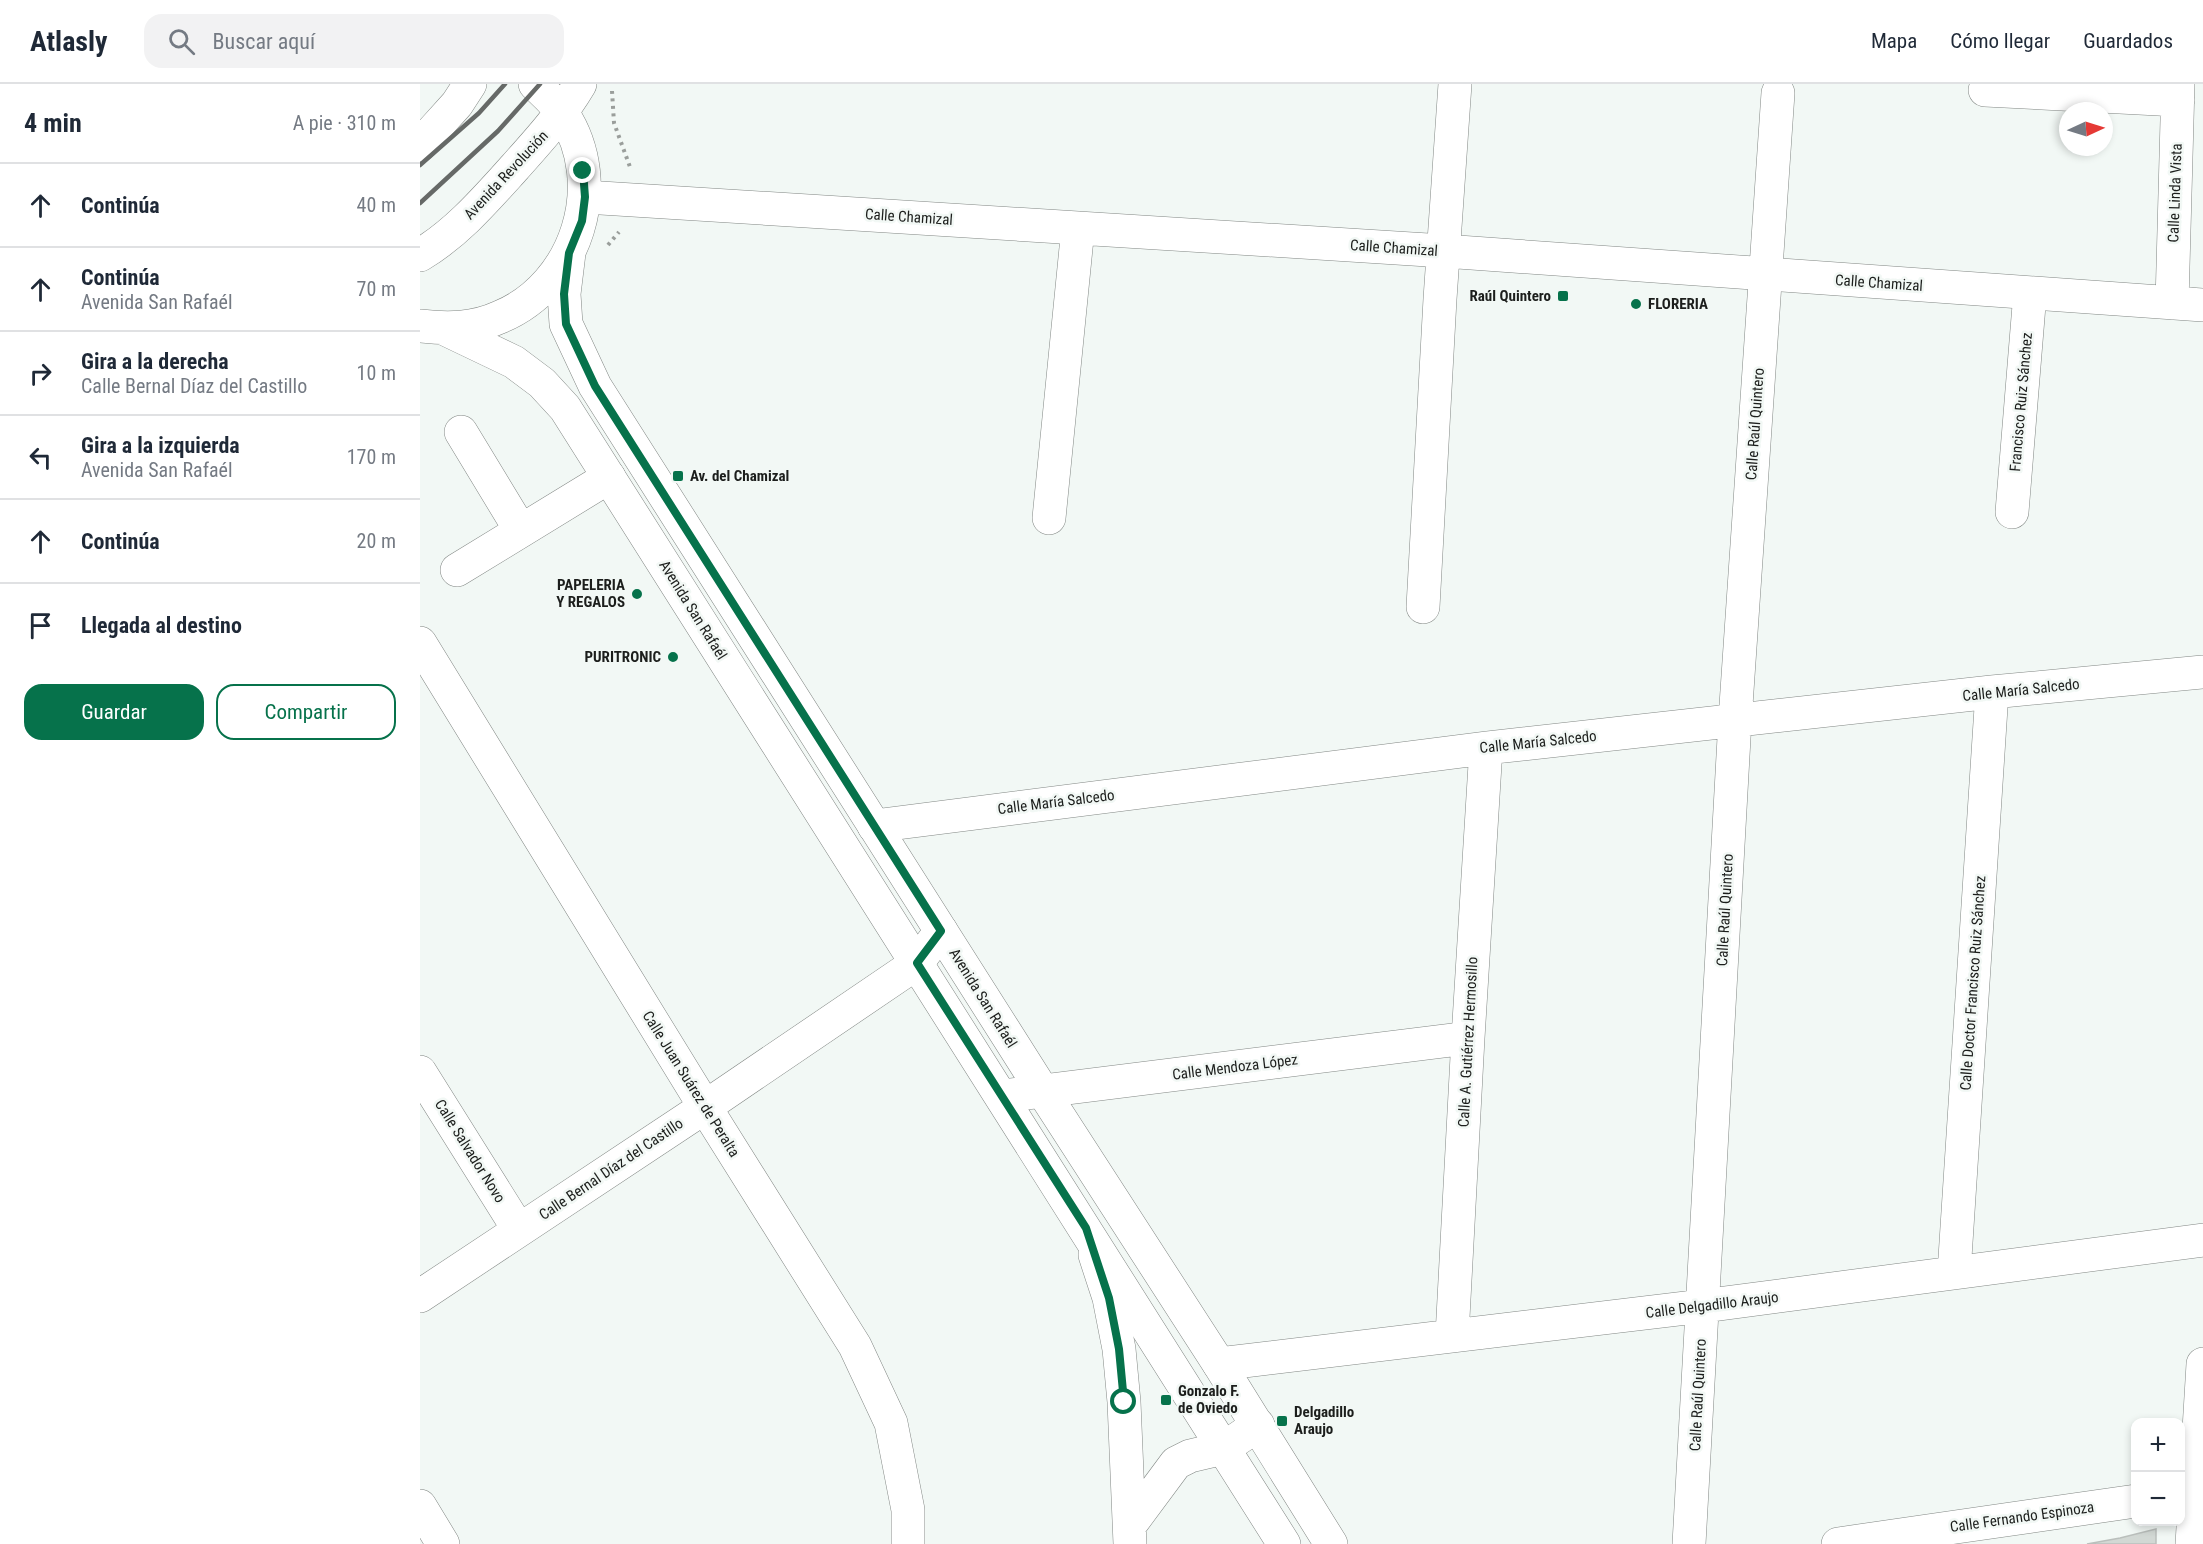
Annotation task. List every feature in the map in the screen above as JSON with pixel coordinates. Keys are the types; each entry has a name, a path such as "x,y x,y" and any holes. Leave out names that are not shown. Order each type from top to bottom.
{"street":[{"path":"420,145 457,104 470,84"},
{"path":"433,327 475,326 502,317 531,299 547,284 569,253 582,221 585,197 580,151 563,113 535,84"},
{"name":"Avenida Revolución","path":"420,255 434,247 472,214 563,113 580,84"},
{"path":"1423,607 1455,84"},
{"path":"1985,90 2178,92"},
{"name":"Calle Linda Vista","path":"2178,92 2188,304"},
{"name":"Calle Raúl Quintero","path":"1689,1544 1735,720 1778,93"},
{"name":"Calle Chamizal","path":"585,197 1444,251 2188,304"},
{"path":"1049,518 1078,228"},
{"name":"Avenida San Rafaél","path":"569,253 564,294 566,324 595,386 1042,1090 1258,1425 1331,1544"},
{"name":"Francisco Ruiz Sánchez","path":"2012,512 2030,293"},
{"name":"Avenida San Rafaél","path":"433,327 514,362 542,383 565,408 1284,1544"},
{"path":"460,432 521,531"},
{"path":"457,570 609,477"},
{"name":"Calle Juan Suárez de Peralta","path":"420,643 705,1107 849,1336 891,1423 908,1510 908,1544"},
{"name":"Calle María Salcedo","path":"874,825 1486,748 1992,692 2203,672"},
{"name":"Calle Doctor Francisco Ruiz Sánchez","path":"1954,1273 1992,692"},
{"name":"Calle A. Gutiérrez Hermosillo","path":"1452,1336 1486,748"},
{"name":"Calle Bernal Díaz del Castillo","path":"420,1296 917,963 941,931"},
{"name":"Calle Mendoza López","path":"1002,1096 1468,1038"},
{"name":"Calle Salvador Novo","path":"420,1072 519,1230"},
{"path":"1086,1228 1109,1298 1119,1349 1124,1402 1130,1535"},
{"name":"Calle Delgadillo Araujo","path":"1219,1364 1703,1306 2203,1240"},
{"path":"2192,1544 2193,1493 2203,1365"},
{"path":"1130,1535 1176,1463 1190,1456 1224,1448 1258,1425"},
{"name":"Calle Fernando Espinoza","path":"1838,1544 2131,1502"},
{"path":"420,1506 443,1544"}],"path":[{"path":"612,84 614,123 628,163 647,201"}],"building":[{"path":"2156,1529 2156,1544 2087,1544 2120,1538"}],"railway":[{"path":"420,165 479,113 505,84"},
{"path":"420,203 498,131 540,84"}],"place":[{"name":"Raúl Quintero","path":"1563,296"},
{"name":"FLORERIA","path":"1636,304"},
{"name":"Av. del Chamizal","path":"678,476"},
{"name":"PAPELERIA Y REGALOS","path":"637,594"},
{"name":"PURITRONIC","path":"673,657"},
{"name":"Gonzalo F. de Oviedo","path":"1166,1400"},
{"name":"Delgadillo Araujo","path":"1282,1421"}],"route":[{"path":"583,171 585,197 582,221 569,253 564,294 566,324 595,386 941,931 917,963 1086,1228 1109,1298 1119,1349 1124,1402"}]}
